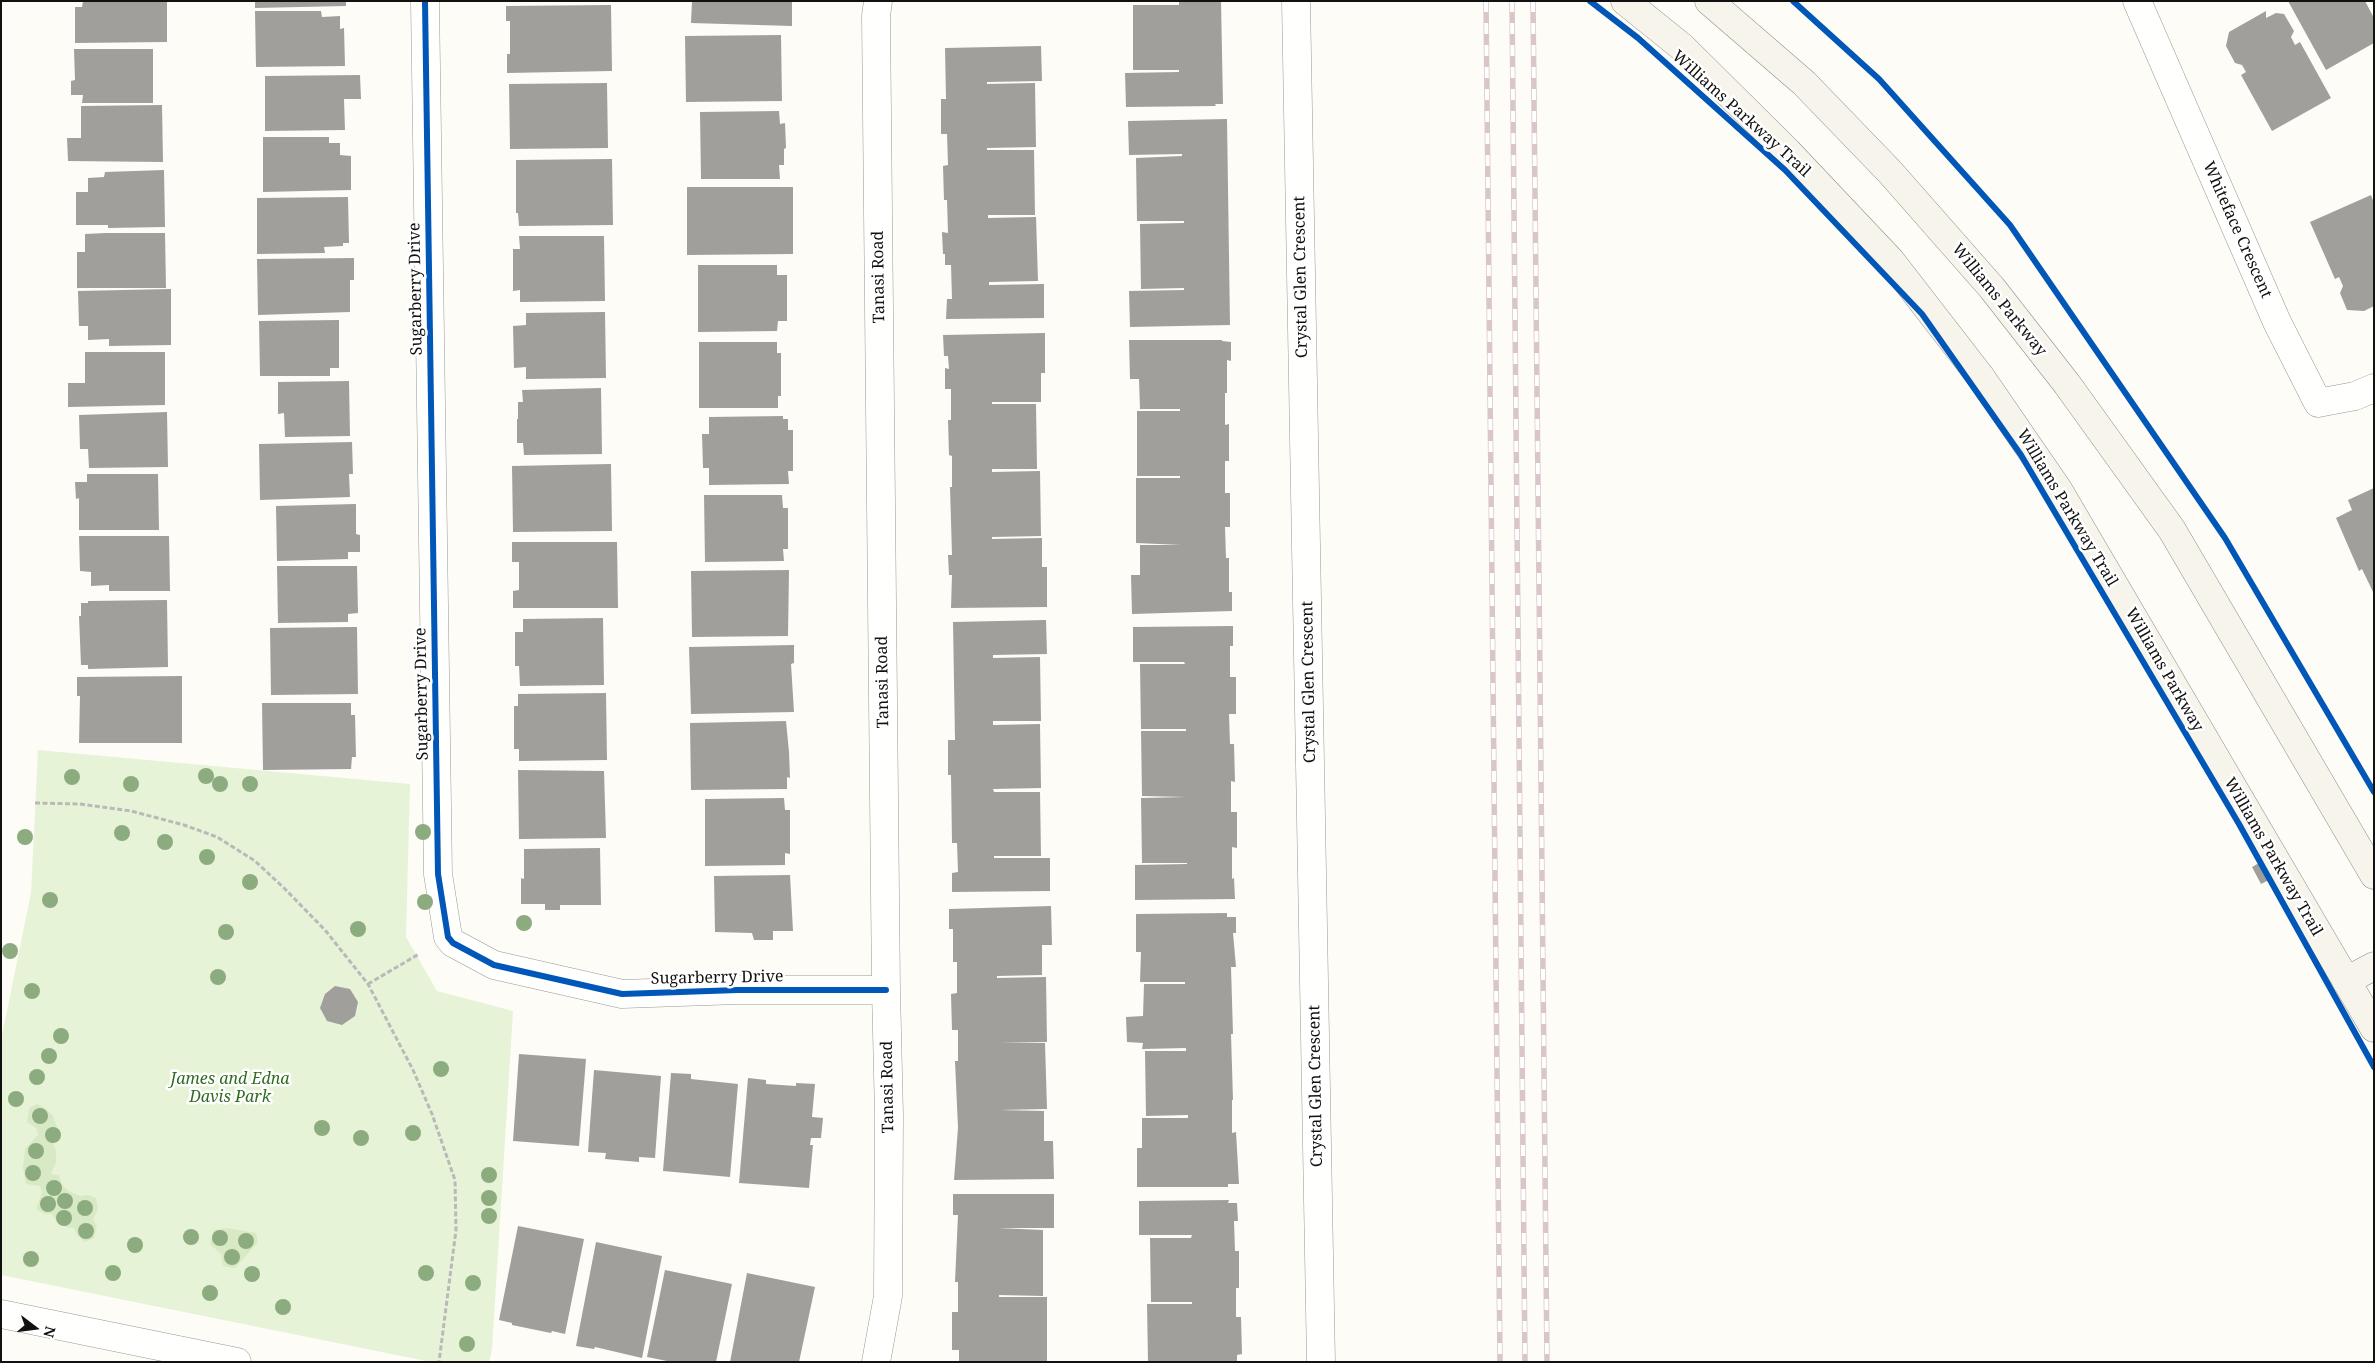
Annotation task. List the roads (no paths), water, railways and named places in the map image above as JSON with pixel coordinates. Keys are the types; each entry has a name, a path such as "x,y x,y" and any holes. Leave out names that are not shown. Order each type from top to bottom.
{"main road":[{"name":"Williams Parkway","path":"1625,1 1682,47 1788,152 1891,261 1980,376 2059,491 2374,1028"},
{"name":"Williams Parkway","path":"1709,1 1804,83 1890,172 1992,288 2067,384 2172,530 2374,875"},
{"path":"2346,981 2374,966"}],"street":[{"name":"Sugarberry Drive","path":"425,1 438,864 448,937 453,943 494,965 622,994 738,990 886,990"},
{"name":"Tanasi Road","path":"876,1362 888,1296 889,1115 886,990 876,16 878,1"},
{"name":"Crystal Glen Crescent","path":"1296,1 1321,1362"},
{"name":"Whiteface Crescent","path":"2137,1 2277,322 2318,403 2355,396 2374,388"},
{"path":"1,1314 237,1362"}],"railway":[{"path":"1486,1 1500,1362"},
{"path":"1512,1 1525,1362"},
{"path":"1533,1 1547,1362"}],"park label":[{"name":"James and Edna Davis Park","path":"230,1088"}]}
